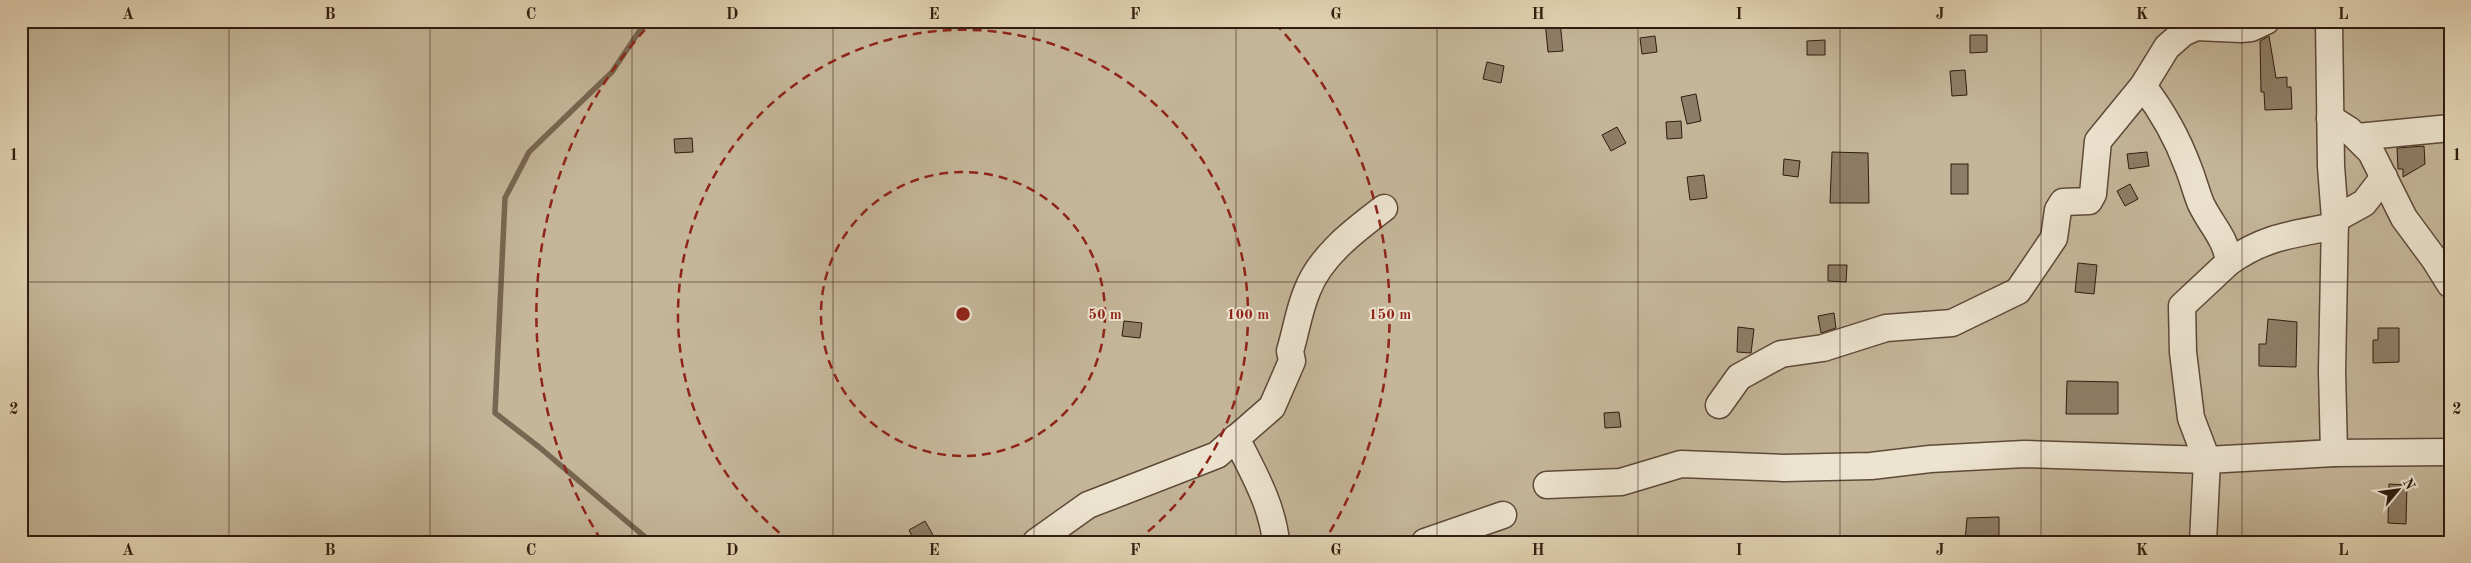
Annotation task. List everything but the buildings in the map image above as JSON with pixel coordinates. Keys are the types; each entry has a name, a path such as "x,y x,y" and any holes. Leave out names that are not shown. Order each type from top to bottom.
{"street":[{"path":"1719,405 1740,377 1781,354 1822,348 1886,328 1952,322 2018,291 2054,238 2058,210 2063,202 2088,201 2093,194 2098,141 2143,86 2167,46 2183,33 2201,26 2251,28 2266,21"},
{"path":"2330,21 2330,166 2335,223 2332,371 2334,453"},
{"path":"2143,86 2158,106 2178,141 2201,204 2228,248 2229,262"},
{"path":"2330,118 2356,137 2371,152 2404,218 2450,284"},
{"path":"2356,137 2450,128"},
{"path":"2203,542 2207,460 2191,418 2184,352 2182,306 2229,262 2250,248 2266,240 2335,223 2364,203 2384,177"},
{"path":"1036,542 1088,505 1217,455 1272,406 1292,361 1290,350 1307,291 1322,264 1357,228 1384,208"},
{"path":"1236,438 1259,484 1273,522 1276,542"},
{"path":"1546,485 1621,482 1681,464 1784,468 1872,466 1930,459 2024,454 2207,460 2334,453 2450,452"},
{"path":"1426,542 1502,515"}],"shaded area":[{"path":"21,21 2450,21 2450,542 21,542"}],"waterway":[{"path":"646,21 612,72 529,152 505,198 495,413 539,447 651,542"}]}
